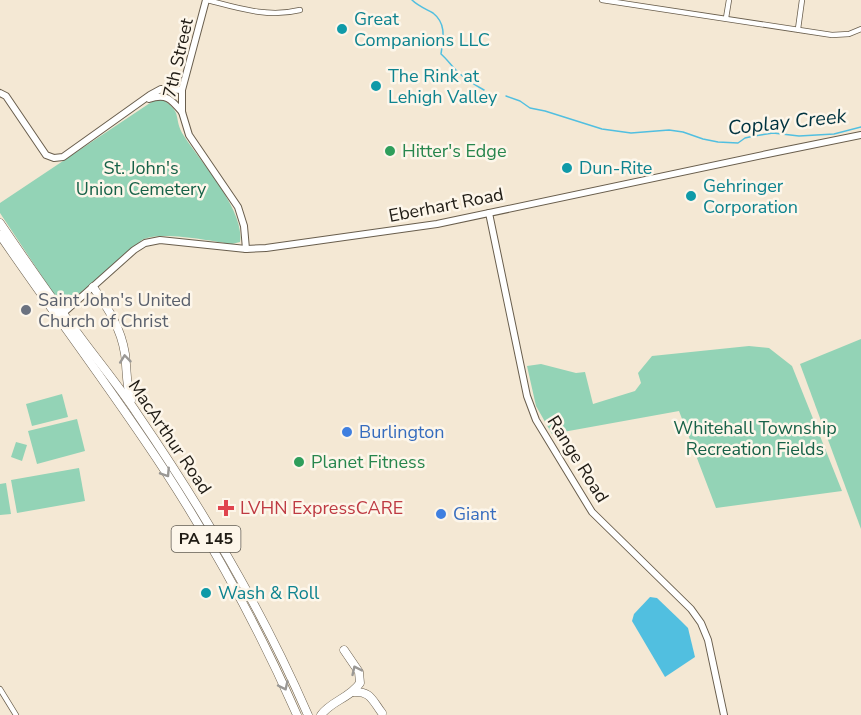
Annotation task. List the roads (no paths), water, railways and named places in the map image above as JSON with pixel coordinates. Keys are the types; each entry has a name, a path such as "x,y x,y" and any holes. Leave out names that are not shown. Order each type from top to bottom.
{"highway":[{"name":"MacArthur Road","path":"0,223 187,506 257,630 297,715"},
{"name":"MacArthur Road","path":"2,241 138,415 190,493 273,641 308,715"},
{"path":"93,287 107,306 118,327 125,350 129,395 138,415"},
{"path":"321,715 326,708 353,692 360,683 360,675 344,650"},
{"path":"353,692 364,692 369,695 382,713"},
{"path":"292,704 292,715"}],"street":[{"path":"207,0 262,14 283,14 300,10"},
{"name":"7th Street","path":"207,0 182,90 182,112 189,135 238,207 244,226 246,249"},
{"path":"602,0 832,35 849,34 861,29"},
{"path":"726,18 729,0"},
{"path":"798,29 802,0"},
{"path":"0,93 6,96 46,155 54,158 63,157 161,89 182,90"},
{"path":"142,100 157,96 165,97 174,102 182,112"},
{"name":"Eberhart Road","path":"61,315 134,250 152,241 174,241 246,249 266,248 438,224 861,135"},
{"name":"Range Road","path":"489,213 525,387 536,420 592,512 691,609 701,622 708,640 724,715"},
{"path":"0,688 16,715"}],"water":[{"path":"650,597 657,598 688,628 695,657 665,677 632,621 634,614"}],"waterway":[{"name":"Coplay Creek","path":"412,0 433,13 440,22 443,32 441,54 462,76 484,90"},
{"name":"Coplay Creek","path":"506,96 530,108 602,129 631,133 669,130 718,142 738,143 745,138 773,133 799,136 834,134 861,127"}],"place":[{"name":"Great Companions LLC","path":"342,29"},
{"name":"The Rink at Lehigh Valley","path":"376,86"},
{"name":"Hitter's Edge","path":"390,151"},
{"name":"Dun-Rite","path":"567,168"},
{"name":"Gehringer Corporation","path":"691,196"},
{"name":"Saint John's United Church of Christ","path":"26,310"},
{"name":"Burlington","path":"347,432"},
{"name":"Planet Fitness","path":"299,462"},
{"name":"LVHN ExpressCARE","path":"226,508"},
{"name":"Giant","path":"441,514"},
{"name":"Wash & Roll","path":"206,593"}],"park label":[{"name":"St. John's Union Cemetery","path":"141,178"},
{"name":"Whitehall Township Recreation Fields","path":"755,438"}]}
